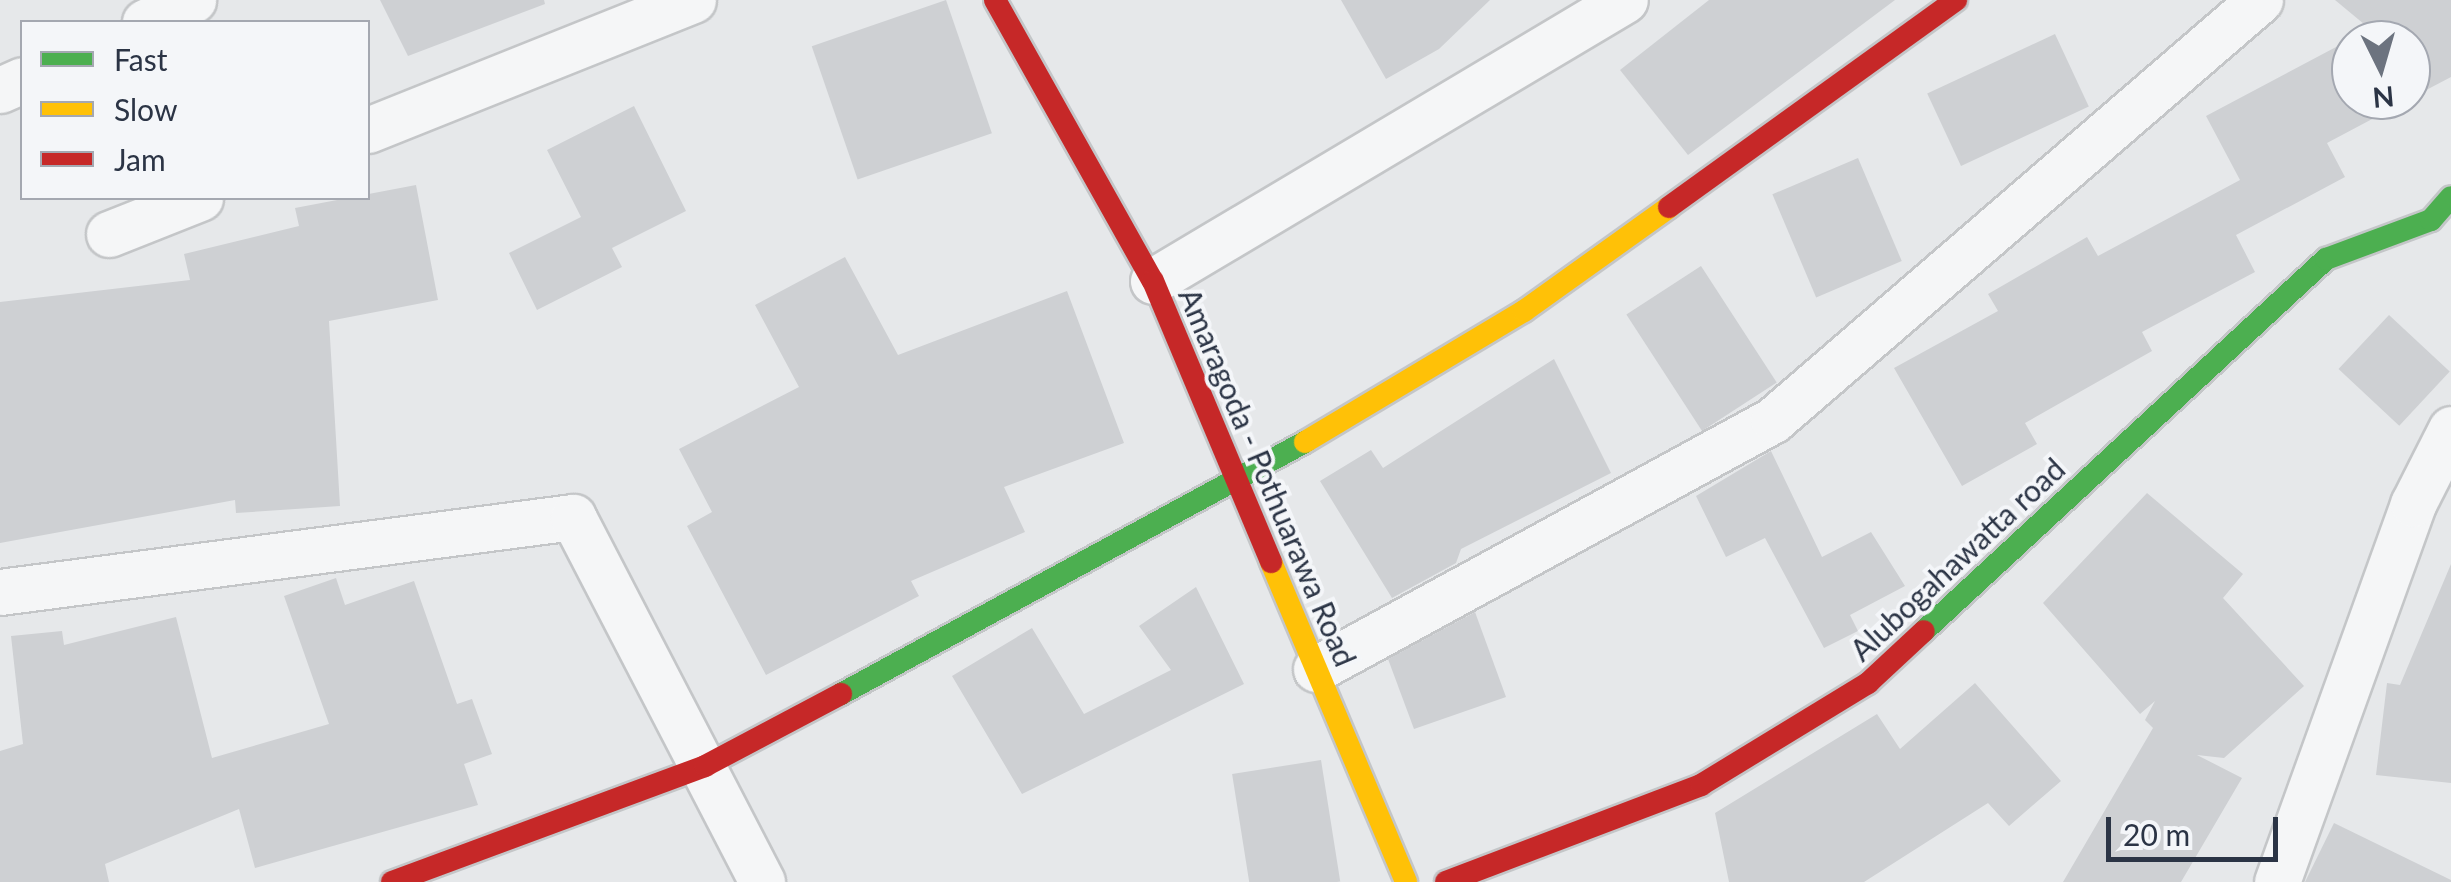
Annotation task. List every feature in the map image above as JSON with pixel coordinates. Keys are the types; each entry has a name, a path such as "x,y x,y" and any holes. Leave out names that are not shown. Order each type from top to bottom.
{"street":[{"path":"149,20 192,0"},
{"path":"370,129 694,0"},
{"name":"Amaragoda - Pothuarawa Road","path":"995,0 1153,281 1242,479 1406,882"},
{"path":"1153,281 1625,0"},
{"path":"392,882 704,766 1242,479 1524,311 1956,0"},
{"path":"1316,668 1774,420 2260,0"},
{"path":"110,234 195,200"},
{"name":"Alubogahawatta road","path":"1446,882 1701,785 1868,683 2326,259 2444,216"},
{"path":"2277,882 2413,504 2451,429"},
{"path":"0,592 572,517 762,882"}],"building":[{"path":"380,0 544,0 545,4 408,56"},
{"path":"946,0 992,133 858,180 812,46"},
{"path":"1341,0 1490,0 1439,49 1386,79"},
{"path":"1709,0 1895,0 1688,155 1620,70"},
{"path":"2335,0 2451,0 2451,77 2431,88 2431,20 2359,20"},
{"path":"2055,34 2089,107 1961,166 1927,94"},
{"path":"2331,50 2331,120 2370,120 2327,143 2345,177 2236,235 2255,272 2142,332 2152,351 2025,423 2037,444 1962,486 1894,368 1998,311 1988,294 2087,237 2098,256 2240,180 2206,116"},
{"path":"634,106 686,211 612,248 622,267 537,310 509,253 581,217 547,150"},
{"path":"1858,158 1902,261 1816,297 1772,194"},
{"path":"416,185 438,300 329,321 340,506 236,513 235,500 0,543 0,302 190,280 184,254 299,226 295,208 337,200 370,200 370,194"},
{"path":"845,257 898,355 1067,291 1124,443 1004,487 1025,532 911,581 919,596 766,675 687,526 712,512 679,449 799,387 755,305"},
{"path":"1701,266 1777,383 1702,431 1626,314"},
{"path":"2389,315 2450,372 2399,426 2339,369"},
{"path":"1554,359 1611,473 1461,549 1456,563 1392,598 1320,481 1371,450 1383,468"},
{"path":"1771,451 1822,557 1871,532 1905,586 1850,615 1858,631 1824,648 1765,538 1726,557 1696,496"},
{"path":"2147,493 2243,574 2223,598 2304,686 2224,758 2197,755 2242,778 2181,882 2063,882 2153,728 2145,720 2155,701 2140,714 2043,603"},
{"path":"2451,564 2451,783 2376,775 2387,683 2400,685"},
{"path":"336,578 345,605 414,581 457,704 472,699 492,754 464,764 478,805 255,868 239,809 105,864 109,882 0,882 0,751 23,744 11,636 62,631 64,645 176,617 212,758 329,724 284,596"},
{"path":"1196,587 1244,684 1022,794 952,676 1032,628 1084,714 1171,670 1139,626"},
{"path":"1475,612 1506,697 1414,729 1388,659"},
{"path":"1975,683 2061,781 2009,826 1988,803 1864,882 1729,882 1715,813 1877,714 1900,749"},
{"path":"1321,760 1340,881 1249,882 1232,774"},
{"path":"2334,823 2451,880 2451,882 2305,882"}],"traffic: fast":[{"path":"1924,631 2326,259 2431,220 2451,197"},
{"path":"841,694 1305,442"}],"traffic: slow":[{"path":"1305,442 1524,311 1669,207"},
{"path":"1271,562 1406,882"}],"traffic: jam":[{"path":"995,0 1153,281 1271,562"},
{"path":"1669,207 1956,0"},
{"path":"1446,882 1701,785 1868,683 1924,631"},
{"path":"392,882 705,766 841,694"}]}
